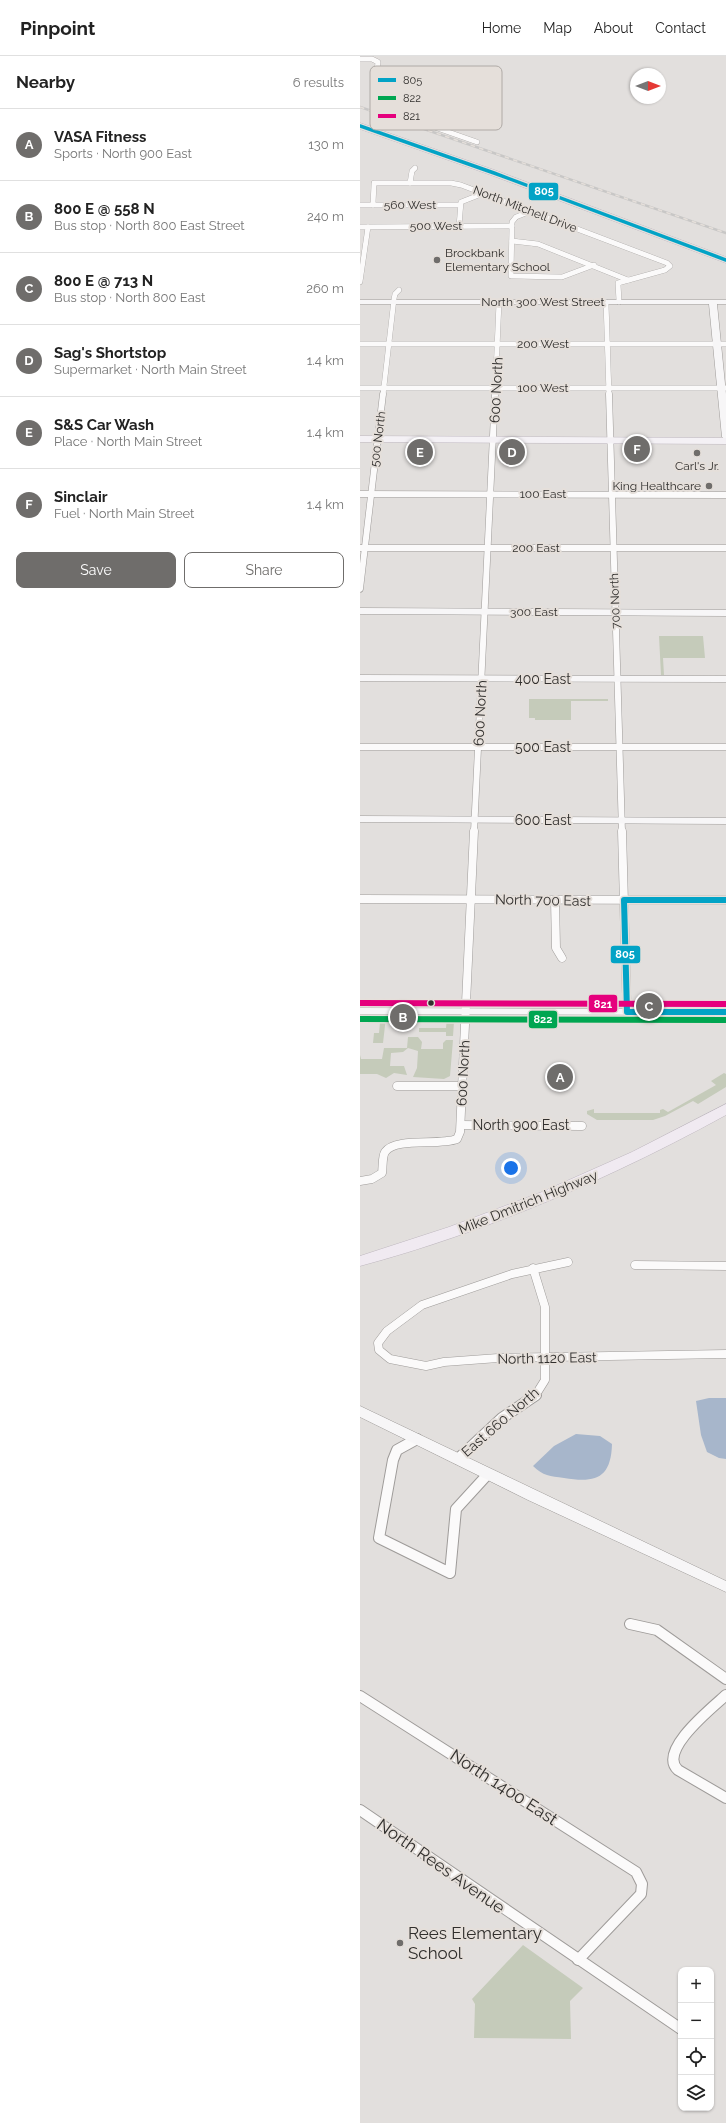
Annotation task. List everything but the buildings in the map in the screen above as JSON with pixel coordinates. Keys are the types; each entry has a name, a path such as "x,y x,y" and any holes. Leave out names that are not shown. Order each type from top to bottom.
{"highway":[{"path":"360,119 370,123"},
{"path":"360,126 370,129"},
{"path":"372,130 502,175 726,260"},
{"path":"390,130 726,252"},
{"name":"Mike Dmitrich Highway","path":"360,1261 462,1229 551,1195 628,1161 690,1130 726,1109"}],"main road":[{"path":"360,439 726,440"}],"street":[{"path":"360,59 372,59 378,62 377,66"},
{"path":"443,130 477,142"},
{"path":"410,183 412,171 415,168"},
{"name":"North Mitchell Drive","path":"373,205 374,183 451,183 484,193 667,263 670,266 665,270 628,280"},
{"path":"459,226 460,205 464,200 484,193"},
{"name":"560 West","path":"360,205 460,205"},
{"path":"531,211 514,219 512,226 511,276 562,277 594,265"},
{"name":"500 West","path":"360,227 512,226"},
{"path":"360,282 368,227"},
{"path":"512,241 538,244 594,265 628,280"},
{"path":"619,302 617,289 618,284 628,280"},
{"name":"500 North","path":"360,589 362,548 371,494 395,294 399,290"},
{"name":"North 300 West Street","path":"360,302 726,302"},
{"name":"600 North","path":"461,1125 499,302"},
{"name":"700 North","path":"606,302 627,1012"},
{"path":"713,302 717,344 724,388 726,437"},
{"name":"200 West","path":"360,344 726,344"},
{"name":"100 West","path":"360,388 724,388"},
{"name":"100 East","path":"360,494 726,494"},
{"name":"200 East","path":"362,548 726,549"},
{"name":"300 East","path":"360,611 615,612 709,611 726,609"},
{"name":"300 East","path":"709,611 726,613"},
{"name":"400 East","path":"360,678 726,679"},
{"name":"500 East","path":"360,747 726,748"},
{"name":"600 East","path":"360,819 726,821"},
{"name":"North 700 East","path":"360,899 726,900"},
{"path":"555,900 556,948 562,958"},
{"path":"360,1011 726,1012"},
{"path":"397,1086 463,1086"},
{"path":"360,1181 376,1178 382,1173 385,1151 391,1146 399,1144 442,1143 453,1141 459,1136 461,1125"},
{"name":"North 900 East","path":"461,1125 582,1126"},
{"path":"533,1268 568,1262"},
{"path":"635,1265 726,1266"},
{"name":"North 1120 East","path":"533,1268 422,1305 387,1331 378,1343 379,1350 390,1359 426,1366 444,1362 498,1358 726,1354"},
{"name":"East 660 North","path":"458,1460 502,1418 536,1395 545,1380 545,1307 533,1268"},
{"path":"360,1411 458,1460 726,1587"},
{"path":"417,1439 398,1450 393,1460 379,1538 450,1573 456,1509 488,1474"},
{"path":"630,1624 657,1630 726,1679"},
{"path":"726,1695 686,1734 675,1748 672,1761 674,1767 681,1772 726,1798"},
{"name":"North 1400 East","path":"360,1697 636,1872 642,1884 641,1894 578,1960"},
{"name":"North Rees Avenue","path":"360,1810 578,1960 678,2026"}],"green space":[{"path":"659,636 703,636 705,658 663,658 664,675 661,675"},
{"path":"529,699 608,699 608,701 571,701 571,720 535,720 535,718 529,718"},
{"path":"370,1017 386,1017 383,1043 373,1043 374,1033 379,1033 380,1022 370,1019"},
{"path":"447,1017 451,1018 454,1022 453,1036 446,1036 446,1032 419,1032 419,1028 446,1028"},
{"path":"408,1037 418,1037 422,1042 421,1049 443,1049 443,1043 446,1040 453,1040 450,1076 444,1079 413,1077 417,1068 418,1051 408,1048 403,1052 391,1053 390,1066 404,1066 407,1075 394,1073 386,1078 377,1074 360,1074 360,1055 361,1059 382,1059 384,1048 407,1048"},
{"path":"724,1073 726,1074 726,1087 698,1104 693,1101 665,1116 653,1120 597,1120 587,1114 587,1111 594,1109 594,1113 660,1113 660,1110 663,1109 668,1112 716,1085 711,1081"},
{"path":"523,1945 583,1988 570,2001 571,2039 474,2038 475,2004 472,1999"}],"water":[{"path":"709,1398 726,1398 726,1459 719,1458 707,1452 701,1435 696,1401"},
{"path":"576,1434 600,1436 612,1444 611,1456 608,1465 605,1471 599,1476 593,1479 584,1480 555,1477 544,1474 533,1466 554,1446"}],"railway":[{"path":"360,107 370,110"},
{"path":"427,130 726,233"}],"transit line":[{"name":"805","path":"360,126 370,130"},
{"name":"805","path":"371,130 494,173 726,260"},
{"name":"805","path":"726,900 624,900 627,1012 726,1012"},
{"name":"821","path":"360,1003 726,1004"},
{"name":"822","path":"360,1019 726,1020"}],"place":[{"name":"Brockbank Elementary School","path":"437,260"},
{"name":"Sinclair","path":"637,449"},
{"name":"S&S Car Wash","path":"420,452"},
{"name":"Sag's Shortstop","path":"512,452"},
{"name":"Carl's Jr.","path":"697,453"},
{"name":"King Healthcare","path":"709,486"},
{"name":"800 E @ 713 N","path":"649,1006"},
{"name":"800 E @ 558 N","path":"403,1017"},
{"name":"VASA Fitness","path":"560,1077"},
{"name":"Rees Elementary School","path":"400,1943"}]}
